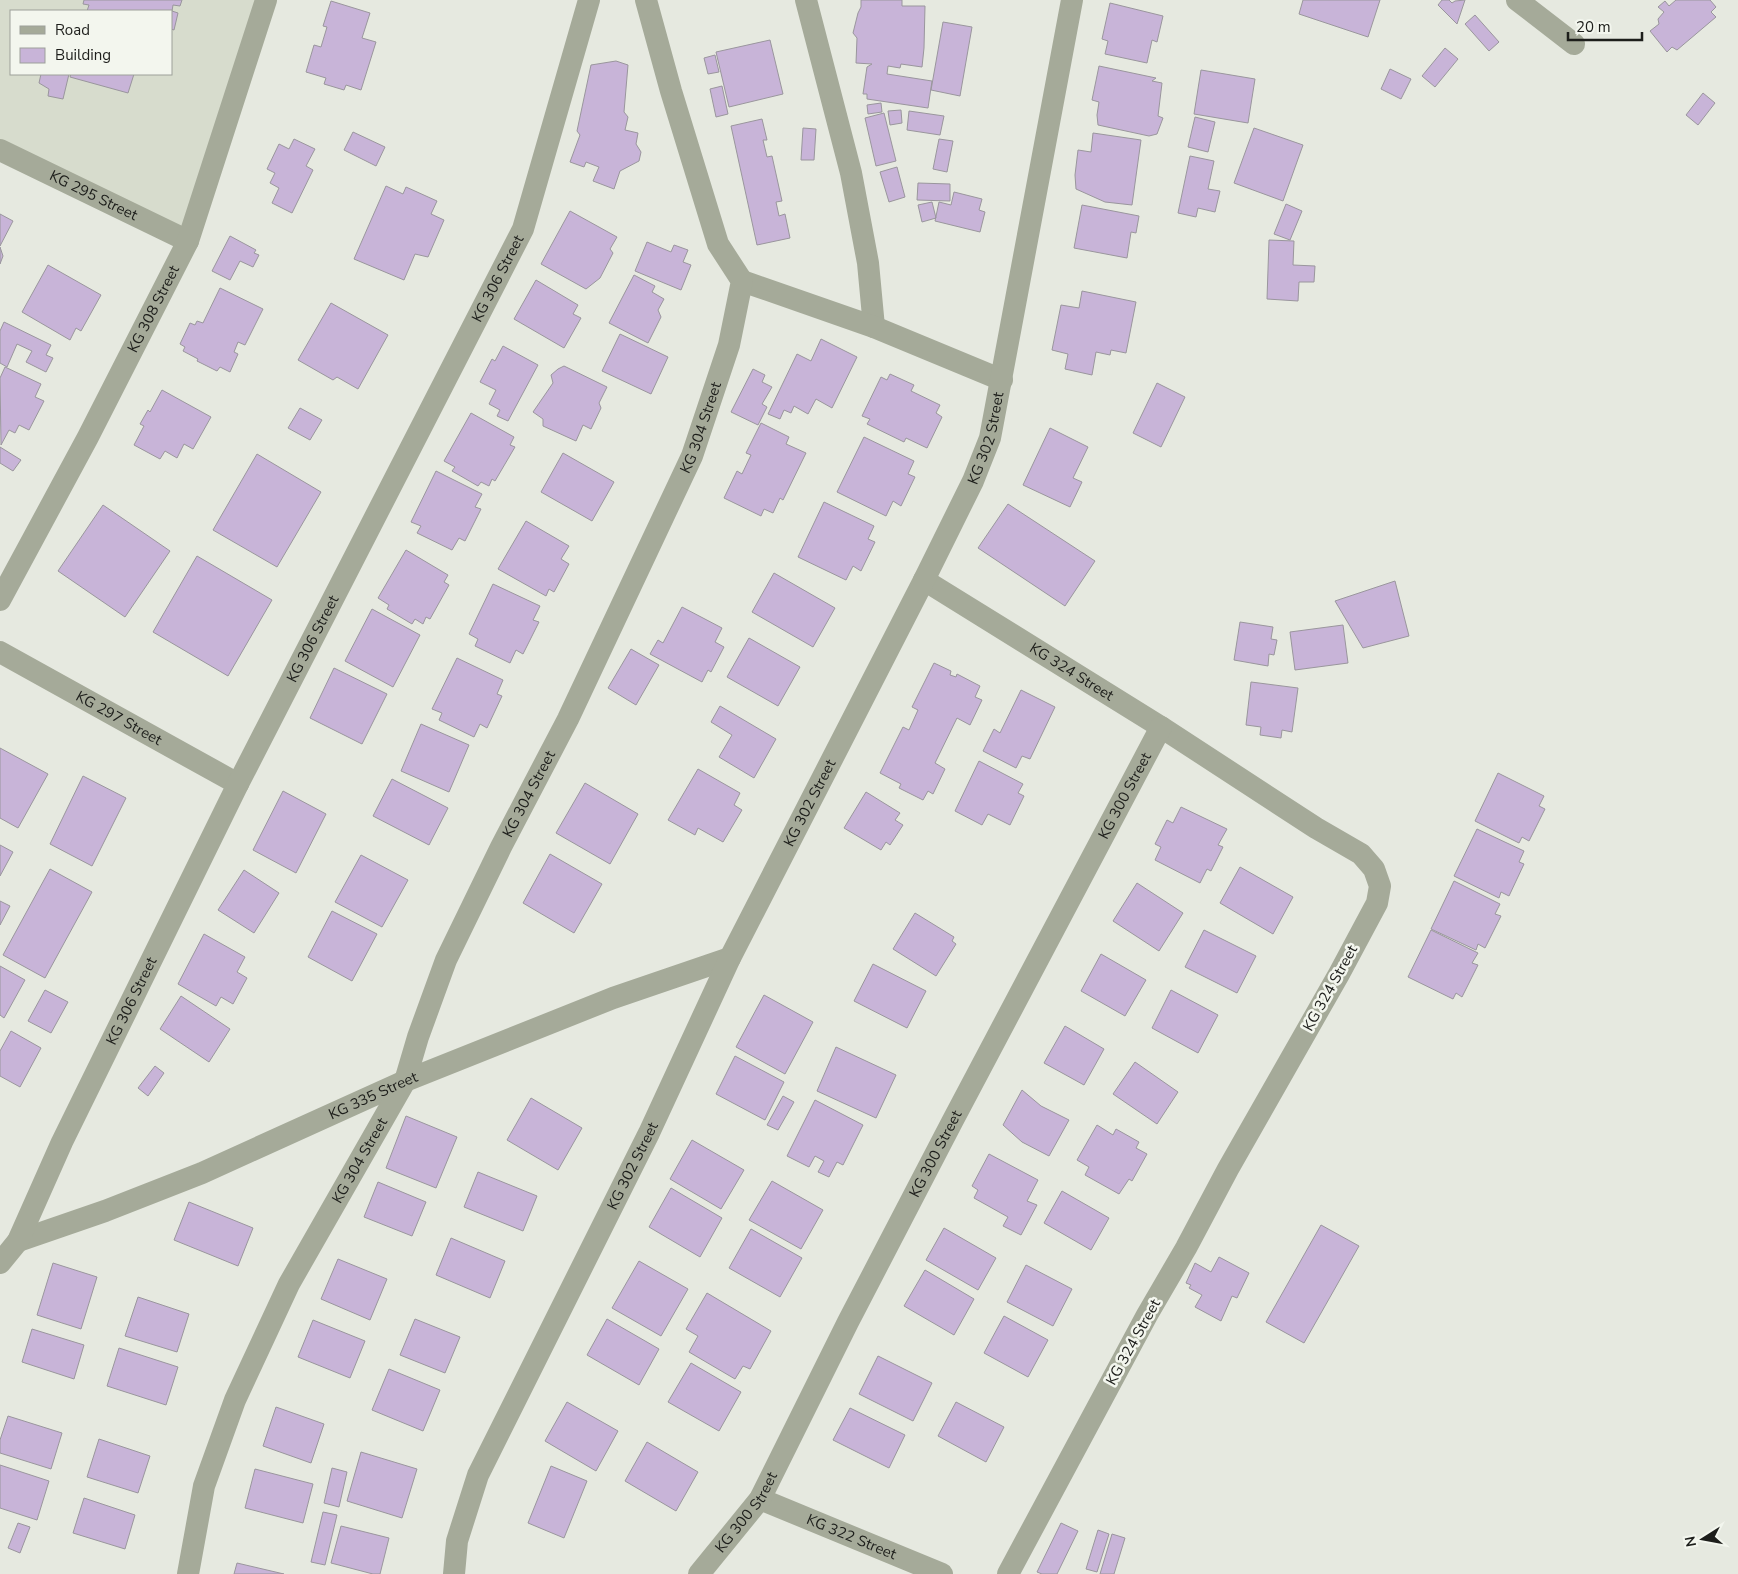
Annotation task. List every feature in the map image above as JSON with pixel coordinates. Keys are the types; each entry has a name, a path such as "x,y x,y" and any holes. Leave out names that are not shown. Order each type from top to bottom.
{"street":[{"name":"KG 308 Street","path":"0,600 88,437 188,241 266,0"},
{"name":"KG 306 Street","path":"0,1262 18,1241 62,1142 238,784 523,229 589,0"},
{"path":"646,0 671,91 718,244 742,281 874,327 1002,380"},
{"path":"806,0 851,172 868,263 874,327"},
{"name":"KG 302 Street","path":"454,1574 457,1542 478,1475 649,1133 730,958 973,481 990,438 1072,0"},
{"path":"1517,0 1574,44"},
{"name":"KG 295 Street","path":"0,150 188,241"},
{"name":"KG 304 Street","path":"188,1574 204,1486 235,1400 289,1284 405,1081 418,1037 446,960 501,846 568,720 692,456 729,346 742,281"},
{"name":"KG 324 Street","path":"924,580 1161,727 1316,828 1361,854 1374,869 1380,886 1377,903 1186,1248 1146,1315 1008,1574"},
{"name":"KG 297 Street","path":"0,652 238,784"},
{"name":"KG 300 Street","path":"699,1574 760,1498 947,1130 1161,727"},
{"name":"KG 335 Street","path":"18,1241 105,1211 202,1173 405,1081 613,998 730,958"},
{"name":"KG 322 Street","path":"760,1498 942,1574"}],"shaded area":[{"path":"0,0 263,0 188,241 0,146"}],"building":[{"path":"84,0 182,0 180,6 173,5 172,11 87,10 89,5 83,4"},
{"path":"861,0 902,0 902,6 925,6 922,67 901,64 900,68 888,66 887,74 932,81 928,108 867,99 867,94 863,94 867,67 872,64 856,63 857,38 853,33 861,7"},
{"path":"1303,0 1380,0 1368,37 1299,14"},
{"path":"1442,0 1449,0 1452,3 1465,0 1457,24 1438,5"},
{"path":"1676,0 1710,0 1716,7 1711,12 1716,17 1677,50 1672,47 1667,52 1650,31 1659,24 1658,19 1664,12 1658,7 1665,1 1669,6"},
{"path":"331,1 370,13 362,38 376,42 361,90 346,85 344,90 324,84 326,78 306,72 314,45 321,47 327,27 323,26"},
{"path":"1110,3 1163,16 1157,42 1152,40 1147,63 1105,54 1108,41 1102,39"},
{"path":"172,11 178,13 174,30 172,29"},
{"path":"1475,15 1499,42 1489,51 1465,24"},
{"path":"943,22 972,27 960,96 931,90"},
{"path":"770,40 783,94 729,107 716,52"},
{"path":"1445,48 1458,59 1435,87 1422,76"},
{"path":"715,55 719,72 708,74 704,58"},
{"path":"616,61 628,65 624,112 628,117 625,130 638,133 636,144 641,152 639,161 620,171 614,189 593,181 599,167 586,162 584,167 570,162 580,135 577,131 591,65"},
{"path":"1099,66 1156,78 1152,81 1162,83 1158,116 1163,118 1157,134 1149,136 1098,125 1099,102 1092,100"},
{"path":"1390,69 1411,79 1401,99 1381,89"},
{"path":"1201,70 1255,79 1248,123 1194,114"},
{"path":"41,75 69,75 63,99 48,96 49,89 39,83"},
{"path":"71,75 134,75 128,93 70,77"},
{"path":"722,86 728,114 716,117 710,89"},
{"path":"1703,93 1715,103 1698,125 1686,115"},
{"path":"881,103 882,112 868,114 867,105"},
{"path":"901,110 902,123 890,125 888,111"},
{"path":"909,111 944,116 940,135 907,130"},
{"path":"884,113 896,161 876,166 865,118"},
{"path":"1195,117 1215,122 1208,152 1188,147"},
{"path":"762,119 767,140 763,140 767,157 772,156 782,201 776,202 779,216 785,214 790,238 757,245 731,126"},
{"path":"803,128 816,129 814,160 801,160"},
{"path":"1254,128 1303,145 1283,201 1234,183"},
{"path":"353,132 385,147 376,166 344,150"},
{"path":"1093,133 1141,140 1132,205 1105,202 1076,189 1075,175 1078,150 1091,152"},
{"path":"294,139 315,149 306,166 313,170 292,213 272,203 279,188 270,183 275,173 267,169 279,144 289,149"},
{"path":"939,139 953,141 947,172 933,169"},
{"path":"1190,156 1214,161 1208,189 1220,191 1215,212 1198,208 1196,217 1178,213"},
{"path":"897,167 905,197 889,202 880,172"},
{"path":"918,183 950,184 950,201 917,200"},
{"path":"386,186 403,194 406,187 437,201 431,214 444,220 428,257 415,254 404,280 354,259"},
{"path":"954,192 982,199 979,210 985,212 980,232 935,221 939,202 951,205"},
{"path":"932,202 936,218 922,222 918,205"},
{"path":"1286,204 1302,211 1290,240 1274,234"},
{"path":"1082,205 1139,216 1136,233 1131,232 1127,258 1074,248"},
{"path":"570,211 617,237 610,249 613,253 600,278 586,289 541,264"},
{"path":"0,214 13,221 0,246"},
{"path":"230,236 256,250 254,253 259,255 253,267 240,261 230,280 212,271"},
{"path":"1269,240 1294,241 1293,265 1315,266 1314,282 1299,282 1298,301 1267,299"},
{"path":"647,242 671,252 674,245 688,250 683,262 691,265 681,290 635,271"},
{"path":"0,247 3,256 0,264"},
{"path":"48,265 101,295 81,331 76,328 70,340 22,312"},
{"path":"634,275 655,286 652,292 664,299 658,310 661,317 648,343 609,323"},
{"path":"536,280 578,305 573,314 581,318 564,348 514,319"},
{"path":"220,288 263,309 245,345 238,342 234,352 238,354 230,372 220,367 217,371 197,361 198,359 183,351 185,347 180,344 190,323 195,325 197,321 203,323"},
{"path":"1082,291 1136,302 1126,353 1111,350 1110,355 1096,352 1092,375 1065,369 1068,354 1052,350 1061,305 1079,308"},
{"path":"331,303 388,335 358,389 337,377 333,380 298,360"},
{"path":"4,322 51,345 46,355 53,358 46,372 26,362 32,351 17,344 7,367 0,363 0,331"},
{"path":"620,334 668,357 651,394 602,371"},
{"path":"821,339 857,357 832,408 816,399 808,414 794,406 791,413 784,410 780,419 768,414 797,354 811,361"},
{"path":"503,346 538,365 508,421 497,416 500,410 489,404 496,390 480,382 492,359 495,361"},
{"path":"564,366 607,387 599,403 601,408 591,429 583,425 576,441 543,426 543,419 533,412 553,383 551,375"},
{"path":"5,367 41,384 35,397 44,401 29,430 19,425 15,433 9,430 1,445 0,378"},
{"path":"753,369 765,375 762,382 772,387 762,404 767,407 758,425 731,412"},
{"path":"890,374 914,385 911,391 940,405 936,413 942,417 927,448 906,438 904,442 867,424 870,419 862,416 881,377 887,380"},
{"path":"1157,383 1185,397 1161,447 1133,433"},
{"path":"162,390 211,417 193,449 184,444 177,458 165,451 160,459 134,445 144,426 140,424 148,410 150,412"},
{"path":"300,408 322,420 310,440 288,428"},
{"path":"471,413 514,437 510,445 515,447 495,481 492,479 489,486 481,482 478,486 452,471 455,467 444,461"},
{"path":"761,423 789,437 786,444 806,453 783,500 780,498 773,513 764,509 761,516 724,498 737,471 742,474 751,455 746,453"},
{"path":"1050,428 1088,447 1073,478 1082,482 1070,507 1023,485"},
{"path":"864,437 914,461 908,474 915,477 901,506 893,501 886,516 837,492"},
{"path":"0,447 21,460 13,471 0,463"},
{"path":"563,453 614,482 592,521 541,492"},
{"path":"257,454 321,492 277,567 213,530"},
{"path":"436,471 482,494 475,507 481,509 465,541 459,538 452,550 417,533 421,526 411,522"},
{"path":"824,502 874,526 868,539 875,542 861,571 853,566 846,580 798,557"},
{"path":"1008,504 1095,561 1065,606 978,548"},
{"path":"103,505 170,551 125,617 58,571"},
{"path":"526,521 569,546 561,559 569,564 554,592 549,589 546,596 498,569"},
{"path":"406,550 448,575 444,582 449,585 430,619 426,617 423,624 415,619 412,624 387,609 389,605 378,598"},
{"path":"197,556 272,600 228,676 153,632"},
{"path":"774,573 835,608 813,647 752,612"},
{"path":"1395,581 1409,636 1363,648 1335,601"},
{"path":"493,584 540,606 533,620 539,622 523,654 516,650 510,663 475,646 478,639 469,634"},
{"path":"682,607 722,628 715,642 724,647 711,672 708,670 702,682 650,654 658,640 663,643"},
{"path":"372,609 420,635 393,687 345,661"},
{"path":"1240,622 1273,627 1271,639 1277,640 1274,655 1269,654 1268,666 1234,660"},
{"path":"1343,625 1348,663 1295,670 1290,632"},
{"path":"749,638 800,667 778,706 727,677"},
{"path":"631,649 659,665 636,705 608,688"},
{"path":"457,658 503,680 497,694 502,696 487,728 480,724 474,737 439,720 442,713 432,709"},
{"path":"934,663 951,671 950,675 956,677 957,674 980,686 975,697 982,700 970,725 957,718 935,763 945,769 933,794 928,791 923,800 899,788 901,784 880,773 903,727 909,730 918,710 912,707"},
{"path":"334,668 387,694 362,744 310,718"},
{"path":"1251,682 1298,688 1292,732 1282,730 1281,738 1260,735 1261,727 1246,725"},
{"path":"1021,690 1055,707 1030,759 1022,756 1016,768 983,751 994,729 1000,733"},
{"path":"720,706 776,739 754,778 719,757 732,735 711,722"},
{"path":"421,724 469,745 449,792 401,771"},
{"path":"0,748 48,774 18,828 0,818"},
{"path":"979,761 1023,784 1018,793 1024,796 1010,825 988,814 982,825 955,811"},
{"path":"698,769 740,793 734,805 742,810 723,842 698,828 695,835 668,820"},
{"path":"1498,773 1544,796 1539,806 1545,809 1529,841 1522,837 1519,843 1475,821"},
{"path":"83,776 126,798 92,866 50,844"},
{"path":"392,779 448,808 429,845 373,816"},
{"path":"585,783 638,814 610,864 556,833"},
{"path":"283,791 326,814 296,873 253,850"},
{"path":"866,792 900,813 895,820 903,825 890,845 886,842 881,850 844,828"},
{"path":"1181,807 1227,829 1218,845 1223,847 1211,871 1207,869 1200,883 1155,860 1161,847 1155,844 1167,820 1173,823"},
{"path":"1477,829 1524,851 1519,862 1524,864 1509,896 1501,892 1499,898 1454,876"},
{"path":"0,845 13,852 0,876"},
{"path":"550,854 602,884 574,933 523,903"},
{"path":"361,855 408,880 382,927 335,902"},
{"path":"1240,867 1293,897 1273,934 1220,903"},
{"path":"50,869 92,892 45,978 3,955"},
{"path":"244,870 279,893 254,933 218,910"},
{"path":"1454,881 1500,904 1495,914 1501,916 1485,948 1478,944 1476,950 1431,929"},
{"path":"1137,883 1183,913 1159,951 1113,921"},
{"path":"0,901 10,906 0,925"},
{"path":"332,911 377,934 352,981 308,957"},
{"path":"915,913 954,937 952,941 956,944 936,976 893,949"},
{"path":"1204,930 1256,956 1237,993 1185,967"},
{"path":"1431,930 1478,953 1472,963 1478,965 1462,997 1456,993 1453,999 1408,977"},
{"path":"204,934 245,957 237,972 247,978 233,1004 221,997 216,1006 178,984"},
{"path":"1101,954 1146,980 1125,1016 1081,991"},
{"path":"873,964 926,991 907,1028 854,1001"},
{"path":"0,966 25,980 4,1018 0,1015"},
{"path":"45,990 68,1002 51,1033 28,1021"},
{"path":"1171,990 1218,1015 1198,1053 1152,1028"},
{"path":"764,995 813,1022 785,1074 736,1047"},
{"path":"181,996 230,1029 209,1062 160,1029"},
{"path":"1065,1026 1104,1049 1084,1085 1044,1063"},
{"path":"11,1031 41,1048 20,1087 0,1076 0,1051"},
{"path":"836,1047 896,1075 876,1118 817,1091"},
{"path":"735,1056 784,1082 765,1120 716,1094"},
{"path":"1135,1062 1178,1092 1157,1124 1113,1094"},
{"path":"155,1066 164,1073 148,1096 138,1088"},
{"path":"1022,1090 1041,1106 1069,1120 1049,1156 1022,1142 1003,1125"},
{"path":"783,1096 794,1102 778,1130 767,1125"},
{"path":"531,1098 582,1128 558,1170 507,1140"},
{"path":"815,1100 863,1125 843,1165 837,1162 829,1177 818,1172 824,1161 815,1156 809,1167 787,1156"},
{"path":"406,1116 457,1137 436,1188 386,1168"},
{"path":"1097,1125 1113,1135 1116,1129 1139,1142 1136,1148 1147,1154 1132,1181 1129,1179 1119,1194 1085,1175 1089,1167 1077,1160"},
{"path":"692,1140 744,1170 721,1209 670,1179"},
{"path":"989,1154 1038,1180 1027,1201 1037,1205 1021,1235 1003,1226 1008,1217 974,1198 978,1190 972,1186"},
{"path":"478,1172 537,1196 523,1231 464,1207"},
{"path":"772,1181 823,1210 801,1249 749,1220"},
{"path":"378,1182 426,1202 412,1236 364,1217"},
{"path":"671,1188 722,1218 700,1257 649,1227"},
{"path":"1062,1191 1109,1218 1091,1250 1044,1223"},
{"path":"189,1202 253,1228 238,1266 174,1240"},
{"path":"1321,1225 1359,1246 1304,1343 1266,1322"},
{"path":"944,1228 996,1258 978,1290 926,1260"},
{"path":"751,1229 802,1258 780,1297 729,1268"},
{"path":"451,1238 505,1261 490,1298 436,1275"},
{"path":"1219,1257 1249,1273 1237,1298 1232,1296 1221,1321 1195,1307 1202,1295 1189,1288 1191,1285 1186,1283 1195,1263 1211,1272"},
{"path":"338,1259 387,1279 370,1320 321,1299"},
{"path":"639,1261 688,1289 661,1336 612,1308"},
{"path":"53,1263 97,1277 81,1329 37,1315"},
{"path":"1026,1265 1072,1289 1053,1326 1007,1302"},
{"path":"925,1270 974,1299 954,1335 904,1306"},
{"path":"707,1293 771,1331 750,1369 743,1366 735,1379 689,1352 698,1336 686,1329"},
{"path":"138,1297 189,1314 177,1352 125,1336"},
{"path":"1004,1316 1048,1340 1028,1377 984,1353"},
{"path":"415,1319 460,1337 445,1373 400,1355"},
{"path":"607,1319 659,1349 639,1385 587,1355"},
{"path":"313,1320 365,1341 350,1378 298,1357"},
{"path":"32,1329 84,1345 74,1379 22,1362"},
{"path":"119,1348 178,1367 166,1405 107,1386"},
{"path":"878,1356 932,1383 913,1421 859,1394"},
{"path":"691,1363 741,1392 719,1431 668,1402"},
{"path":"389,1369 440,1390 423,1431 372,1410"},
{"path":"567,1402 618,1431 596,1471 545,1441"},
{"path":"956,1402 1004,1427 986,1462 938,1436"},
{"path":"276,1407 324,1424 311,1463 263,1446"},
{"path":"850,1408 905,1435 889,1468 833,1440"},
{"path":"8,1416 62,1433 51,1469 0,1453 0,1440"},
{"path":"99,1439 150,1456 138,1493 87,1477"},
{"path":"647,1442 698,1472 676,1511 625,1481"},
{"path":"361,1452 417,1469 402,1518 347,1501"},
{"path":"0,1465 49,1481 37,1520 0,1508"},
{"path":"551,1466 587,1481 564,1538 528,1523"},
{"path":"332,1468 347,1472 339,1507 324,1503"},
{"path":"255,1469 313,1484 303,1523 245,1508"},
{"path":"84,1498 135,1515 125,1549 73,1533"},
{"path":"323,1512 337,1515 325,1565 311,1562"},
{"path":"18,1523 30,1527 20,1553 8,1548"},
{"path":"1061,1523 1078,1531 1057,1574 1037,1572"},
{"path":"341,1526 389,1538 380,1574 373,1574 331,1563"},
{"path":"1098,1530 1109,1534 1097,1572 1086,1569"},
{"path":"1112,1534 1125,1538 1114,1574 1100,1574"},
{"path":"237,1563 284,1574 234,1574"}]}
